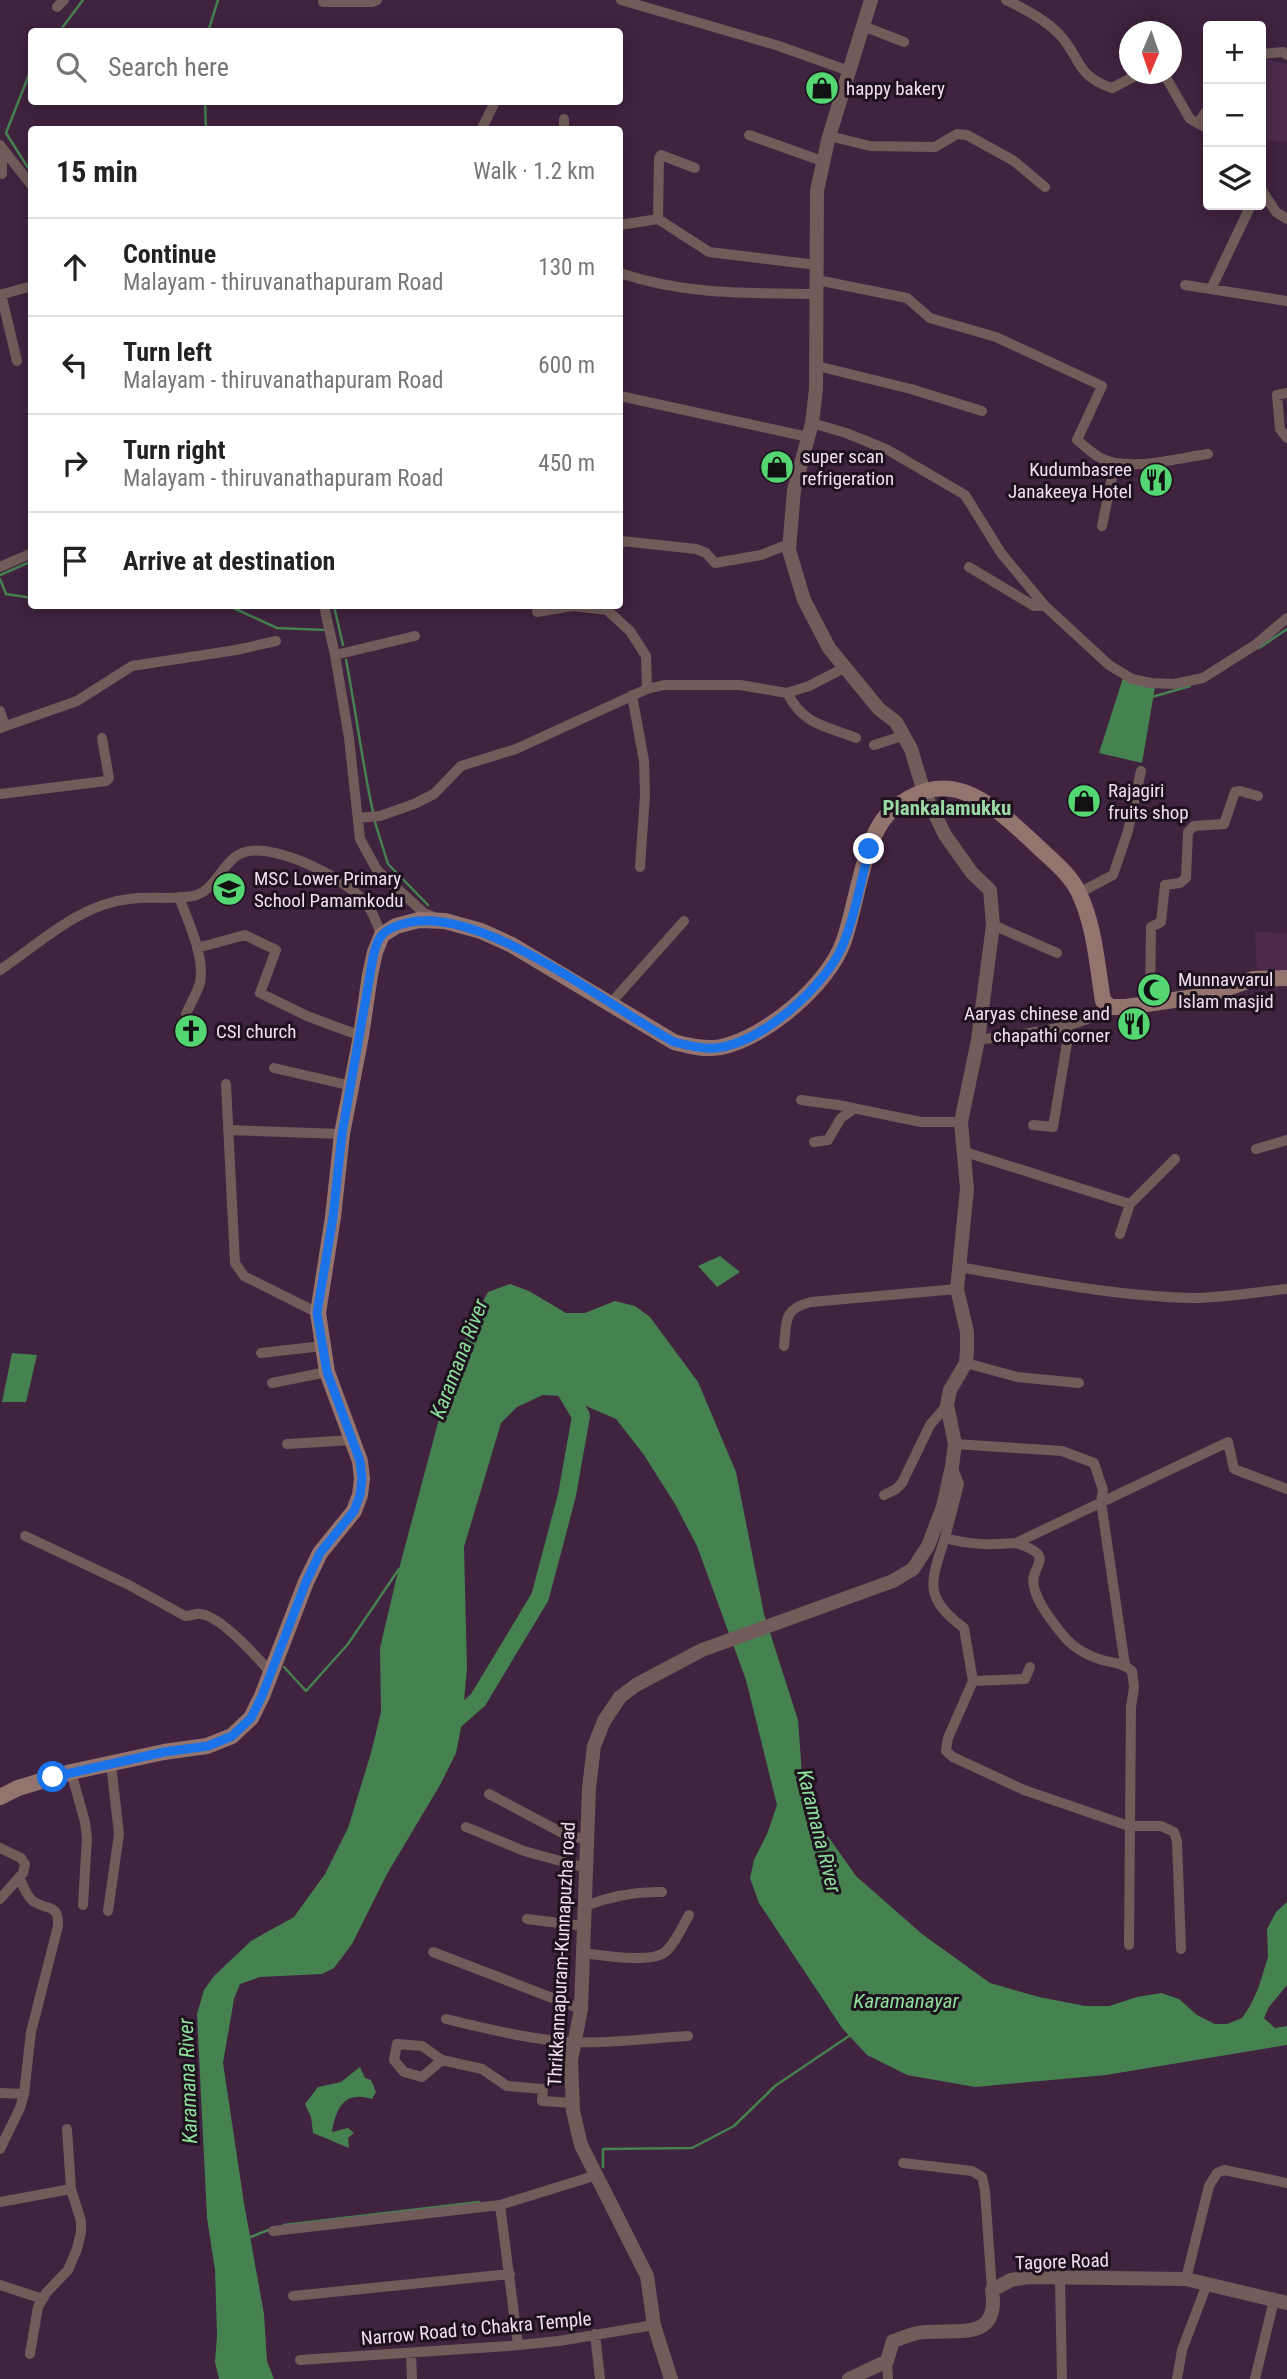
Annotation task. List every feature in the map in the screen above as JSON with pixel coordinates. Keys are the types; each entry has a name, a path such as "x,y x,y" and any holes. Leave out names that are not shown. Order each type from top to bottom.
{"main road":[{"path":"0,1797 18,1788 71,1772 164,1752 208,1746 232,1736 251,1718 272,1674 306,1582 320,1553 349,1519 360,1495 360,1461 327,1372 317,1313 333,1217 342,1134 370,975 382,935 396,926 419,920 445,921 481,931 512,945 674,1042 699,1048 718,1048 738,1042 780,1017 820,980 838,954 876,832 887,815 909,798 939,787 956,789 981,798 1001,811 1054,862 1079,894 1093,935 1103,1001 1111,1007 1208,995 1253,979 1287,978"}],"street":[{"path":"323,2 377,0"},
{"path":"621,0 779,46 849,71"},
{"path":"871,0 829,136 817,191 817,366 810,430 794,490 789,544 791,562 804,600 829,648 879,709 895,722 911,749 924,792 945,835 972,873 990,890 993,925 978,1040 961,1122 967,1189 957,1289 967,1332 966,1363 950,1390 947,1405 930,1425 902,1483 884,1495"},
{"path":"1006,0 1058,32 1082,71 1096,83 1112,88 1120,84"},
{"path":"863,26 904,42"},
{"path":"1266,54 1283,52 1287,55"},
{"path":"1170,84 1190,119 1203,126"},
{"path":"483,126 494,105"},
{"path":"829,136 870,146 935,148 957,134 967,135 1014,161 1045,187"},
{"path":"749,135 822,161"},
{"path":"1,147 1,174 21,172"},
{"path":"1,147 28,181"},
{"path":"658,219 659,158 662,155 667,156 695,168"},
{"path":"1266,197 1276,212 1287,219"},
{"path":"1212,289 1249,210"},
{"path":"623,225 658,219 709,252 817,280 907,298 930,318 996,337 1102,386 1077,440 1099,457 1115,463 1150,463 1208,454"},
{"path":"623,274 687,290 817,280"},
{"path":"1185,285 1287,301"},
{"path":"17,361 0,295 28,287"},
{"path":"817,366 911,389 982,411"},
{"path":"1287,393 1278,395 1280,429 1287,438"},
{"path":"623,397 810,430 846,433 888,450 965,495 1001,552 1045,606 1109,666 1132,679 1174,684 1203,678 1255,645 1287,618"},
{"path":"1102,526 1115,463"},
{"path":"623,541 696,549 706,553 715,563 761,555 789,544"},
{"path":"0,567 28,555"},
{"path":"969,567 1034,606 1045,606"},
{"path":"325,609 349,738 360,839 377,870 424,913 445,921"},
{"path":"537,612 555,609"},
{"path":"598,609 607,610 629,631 646,656 647,689"},
{"path":"335,655 415,636"},
{"path":"0,710 2,727 77,701 132,666 276,641"},
{"path":"358,818 380,816 414,804 434,794 461,766 516,748 647,689 664,685 740,685 787,693 809,686 844,668"},
{"path":"787,693 795,708 818,725 856,738"},
{"path":"632,695 644,761 645,795 640,867"},
{"path":"874,745 902,736"},
{"path":"0,794 106,781 109,778 102,738"},
{"path":"1079,894 1113,875 1128,831 1141,771"},
{"path":"1150,1004 1151,927 1161,922 1164,885 1180,884 1186,878 1188,832 1194,826 1224,824 1235,792 1258,796"},
{"path":"0,970 79,914 127,899 196,895 213,884 230,861 246,852 266,851 302,861 344,884 368,905 382,935"},
{"path":"179,897 197,948 200,968 200,984 186,1014"},
{"path":"610,1004 684,920"},
{"path":"993,925 1057,953"},
{"path":"197,948 245,935 276,950 260,993 307,1016 361,1036"},
{"path":"978,1040 1070,1025 1094,1018 1111,1007"},
{"path":"1033,1125 1052,1127 1070,1025"},
{"path":"274,1068 352,1086"},
{"path":"226,1084 235,1263 244,1276 317,1313"},
{"path":"801,1100 921,1122 961,1122"},
{"path":"814,1142 828,1140 841,1118 853,1109"},
{"path":"228,1130 342,1134"},
{"path":"1256,1149 1287,1140"},
{"path":"965,1152 1130,1204"},
{"path":"1120,1234 1130,1204 1175,1159"},
{"path":"958,1267 1101,1292 1146,1296 1194,1298 1287,1289"},
{"path":"784,1346 788,1314 795,1306 811,1301 957,1289"},
{"path":"261,1353 322,1346"},
{"path":"966,1363 1017,1377 1079,1383"},
{"path":"272,1383 327,1372"},
{"name":"Thrikkannapuram-Kunnapuzha road","path":"671,2379 654,2325 647,2276 581,2145 573,2103 571,2060 581,2009 589,1788 594,1746 604,1721 620,1697 636,1685 702,1650 893,1581 913,1569 928,1546 943,1507 952,1466 955,1444 947,1405"},
{"path":"287,1444 353,1440"},
{"path":"1016,1543 1228,1442 1234,1469 1287,1489"},
{"path":"955,1444 1062,1451 1094,1463 1103,1490 1101,1502 1125,1665"},
{"path":"952,1466 959,1484 932,1579 934,1593 949,1617 964,1628 974,1681 948,1738 946,1751 953,1757 1024,1790 1129,1826 1161,1826 1174,1832 1177,1841 1181,1949"},
{"path":"25,1536 129,1584 185,1616 198,1613 206,1615 243,1642 272,1674"},
{"path":"945,1538 962,1543 1016,1543 1030,1547 1040,1561 1033,1581 1034,1588 1046,1613 1062,1634 1075,1647 1089,1655 1125,1665 1132,1671 1129,1945"},
{"path":"974,1681 1026,1679 1030,1667"},
{"path":"108,1911 119,1833 111,1763"},
{"path":"71,1772 88,1838 83,1905"},
{"path":"489,1794 568,1836 587,1839"},
{"path":"466,1827 524,1851 586,1868"},
{"path":"0,1848 24,1860 24,1868 19,1877 0,1899"},
{"path":"0,2149 24,2094 31,2032 58,1916 54,1909 33,1901 19,1877"},
{"path":"584,1906 610,1896 635,1891 662,1892"},
{"path":"583,1953 629,1957 658,1956 666,1952 673,1943 689,1915"},
{"path":"527,1919 583,1926"},
{"path":"433,1952 581,2009"},
{"path":"446,2019 503,2032 574,2042 616,2043 688,2036"},
{"path":"442,2060 482,2069 507,2086 543,2089 542,2101 573,2103"},
{"path":"0,2093 24,2094"},
{"path":"30,2354 38,2307 68,2270 79,2241 81,2221 71,2189 67,2129"},
{"path":"903,2163 972,2171 982,2177 992,2290"},
{"path":"1186,2279 1209,2186 1217,2173 1224,2171 1287,2183"},
{"path":"273,2231 500,2205 597,2175"},
{"path":"0,2202 71,2189"},
{"path":"500,2205 518,2345"},
{"path":"293,2296 510,2274"},
{"name":"Tagore Road","path":"849,2379 887,2361 893,2341 921,2332 978,2330 990,2320 994,2305 992,2290 1011,2280 1028,2277 1186,2279 1281,2301"},
{"path":"1060,2278 1062,2379"},
{"path":"1177,2379 1182,2350 1207,2284"},
{"path":"0,2285 43,2299"},
{"path":"1255,2379 1281,2301"},
{"name":"Narrow Road to Chakra Temple","path":"300,2360 518,2345 654,2325"},
{"path":"595,2334 600,2379"},
{"path":"411,2353 412,2379"},
{"path":"887,2361 888,2379"}],"shaded area":[{"path":"1266,60 1287,64 1287,142 1266,140"},
{"name":"MSC Lower Primary School Pamamkodu","path":"228,872 241,880 237,886 244,891 236,905 216,892"},
{"path":"1255,931 1287,934 1287,970 1257,971"}],"water":[{"path":"1123,678 1155,687 1142,763 1099,753"},
{"path":"720,1256 740,1272 717,1287 698,1266"},
{"name":"Karamanayar","path":"510,1284 529,1291 566,1313 585,1313 615,1301 635,1306 650,1317 698,1382 736,1472 764,1614 798,1720 802,1774 820,1825 856,1876 922,1934 990,1983 1085,2006 1109,2006 1161,1993 1179,1999 1197,2015 1215,2024 1227,2024 1242,2018 1250,2006 1268,1957 1267,1929 1276,1912 1287,1902 1287,1985 1269,2007 1264,2018 1275,2028 1287,2026 1287,2045 1106,2075 975,2087 907,2075 867,2055 842,2028 759,1903 750,1878 754,1860 777,1805 746,1680 697,1546 675,1504 644,1455 616,1419 563,1396 543,1395 517,1407 501,1423 464,1547 467,1669 462,1723 456,1753 440,1785 387,1874 352,1944 334,1968 322,1974 260,1977 240,1984 234,1999 223,2063 264,2314 267,2361 274,2379 219,2379 215,2362 215,2270 207,2218 197,2014 204,1990 214,1976 251,1941 294,1917 325,1874 348,1828 381,1712 380,1648 439,1419 468,1330 488,1292"},
{"path":"12,1353 37,1355 26,1402 2,1402"},
{"path":"360,2067 365,2078 371,2080 376,2092 372,2099 348,2099 336,2115 332,2132 348,2128 354,2133 348,2138 349,2148 313,2133 311,2117 305,2104 318,2087 341,2082"}],"waterway":[{"path":"62,28 83,0"},
{"path":"209,28 218,0"},
{"path":"28,77 6,133 28,168"},
{"path":"205,105 206,126"},
{"path":"0,575 28,563"},
{"path":"0,579 6,594 28,597"},
{"path":"236,609 277,628 326,630"},
{"path":"335,609 343,645"},
{"path":"1259,648 1287,629"},
{"path":"346,660 373,812"},
{"path":"1152,697 1190,686"},
{"path":"374,819 388,864 428,905"},
{"path":"446,1728 478,1700 540,1597 567,1495 581,1416 560,1381"},
{"path":"284,1667 306,1691 348,1644 399,1569"},
{"path":"603,2167 603,2149 692,2148 734,2126 775,2086 849,2036"},
{"path":"284,2225 479,2202"},
{"path":"248,2238 271,2229"}],"place":[{"name":"happy bakery","path":"822,88"},
{"name":"super scan refrigeration","path":"777,467"},
{"name":"Kudumbasree Janakeeya Hotel","path":"1156,480"},
{"name":"Rajagiri fruits shop","path":"1084,801"},
{"name":"MSC Lower Primary School Pamamkodu","path":"229,889"},
{"name":"Munnavvarul Islam masjid","path":"1154,990"},
{"name":"Aaryas chinese and chapathi corner","path":"1134,1024"},
{"name":"CSI church","path":"191,1031"}],"district":[{"name":"Plankalamukku","path":"947,808"}],"route":[{"path":"53,1777 164,1752 213,1745 232,1736 251,1718 262,1696 320,1553 354,1511 362,1479 360,1461 327,1372 317,1313 333,1217 342,1134 361,1036 364,1006 375,952 382,935 396,926 419,920 445,921 481,931 512,945 674,1042 699,1048 718,1048 738,1042 780,1017 820,980 842,946 869,849"}],"water label":[{"name":"Karamana River","path":"459,1359"},
{"name":"Karamana River","path":"819,1831"},
{"name":"Karamana River","path":"188,2081"}]}
